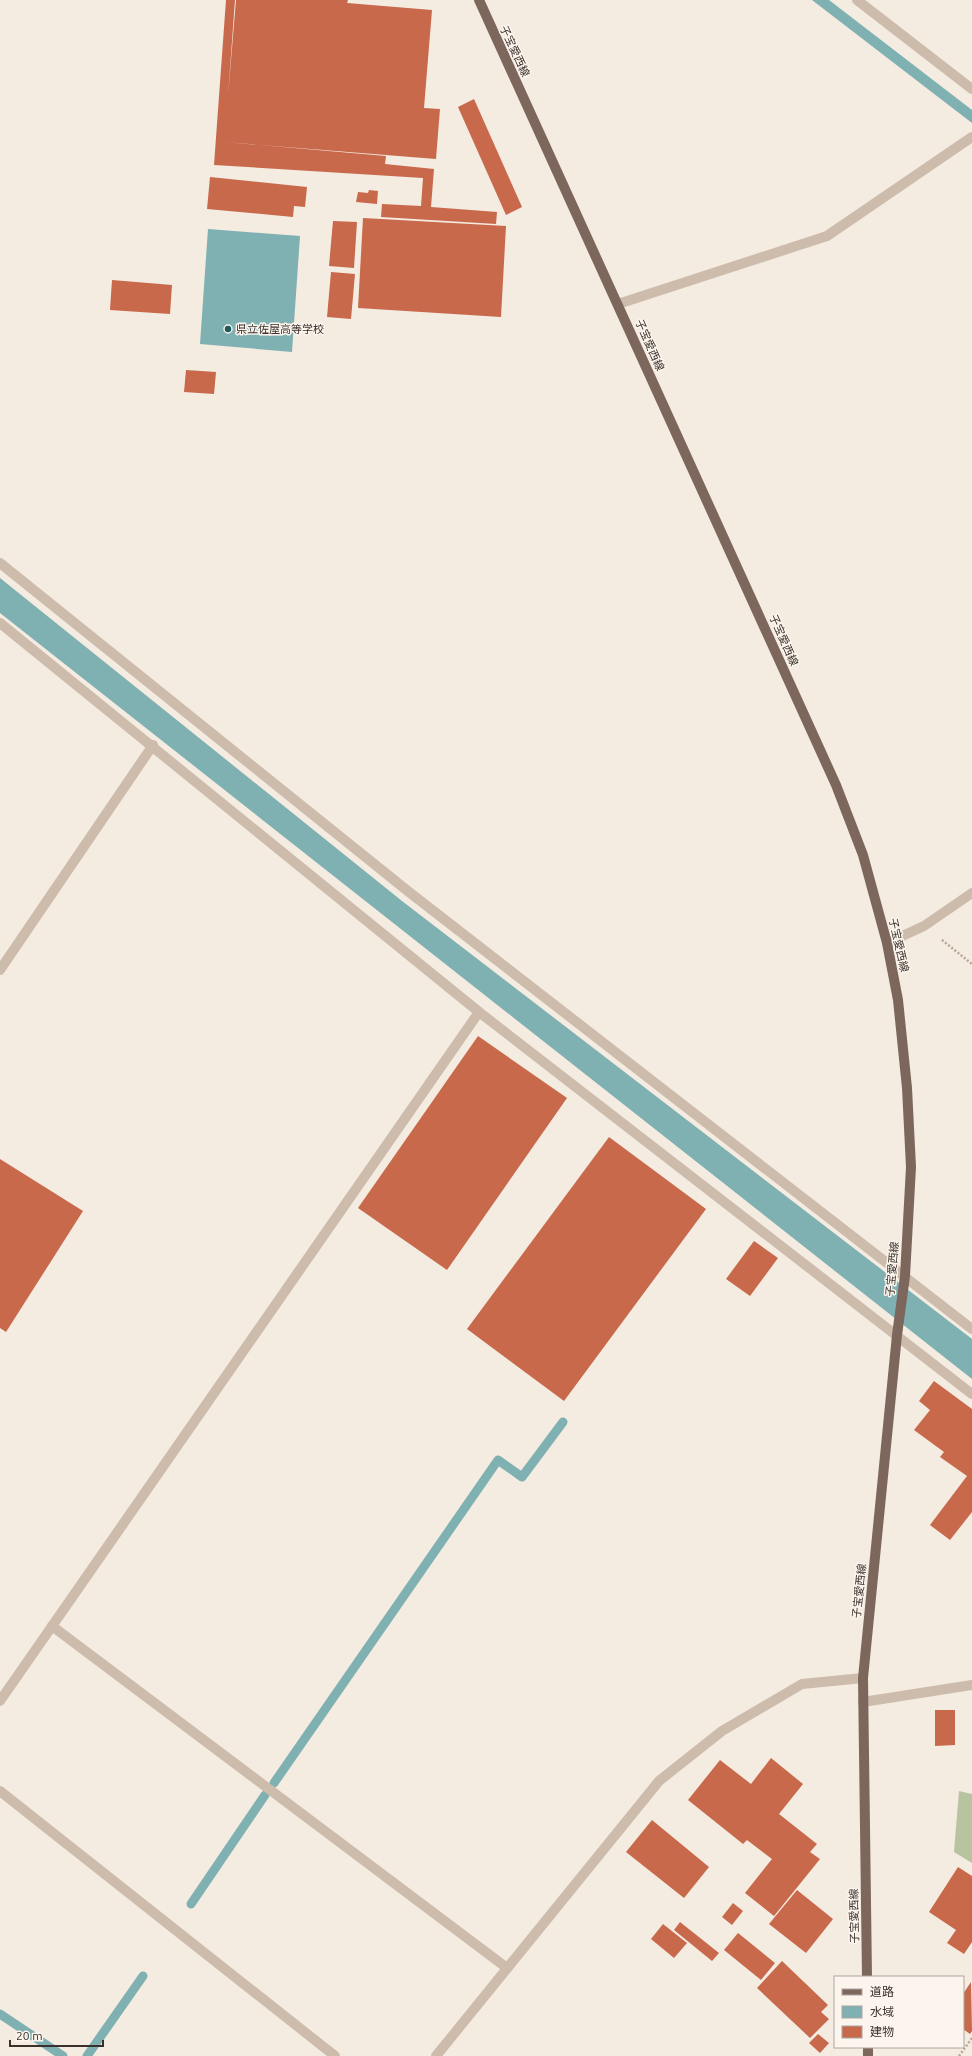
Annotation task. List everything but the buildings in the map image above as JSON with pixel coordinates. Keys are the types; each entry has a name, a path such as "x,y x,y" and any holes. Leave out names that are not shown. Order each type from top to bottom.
{"main road":[{"name":"子宝愛西線","path":"479,0 836,786 863,855 887,943 898,1000 907,1088 911,1167 904,1278 897,1331 863,1678 867,1976"}],"street":[{"path":"857,0 972,89"},
{"path":"618,304 827,236 972,137"},
{"path":"0,563 409,892 904,1278 972,1329"},
{"path":"0,623 153,745 479,1012 897,1331 972,1394"},
{"path":"0,970 153,745"},
{"path":"887,943 924,926 972,893"},
{"path":"0,1700 479,1012"},
{"path":"52,1626 508,1968"},
{"path":"436,2056 659,1781 722,1730 802,1684 863,1678"},
{"path":"863,1702 972,1685"},
{"path":"0,1791 335,2056"}],"path":[{"path":"924,926 972,964"},
{"path":"959,2056 972,2038"}],"green space":[{"path":"959,1791 972,1794 972,1863 954,1852"}],"water":[{"path":"812,0 829,0 972,110 972,123"},
{"path":"208,229 300,236 292,352 200,344"},
{"path":"0,578 402,901 972,1339 972,1379 0,613"}],"waterway":[{"path":"274,1783 498,1460 522,1477 563,1422"},
{"path":"191,1904 265,1795"},
{"path":"87,2056 143,1976"},
{"path":"0,2014 63,2056"}],"place":[{"name":"県立佐屋高等学校","path":"228,329"}]}
